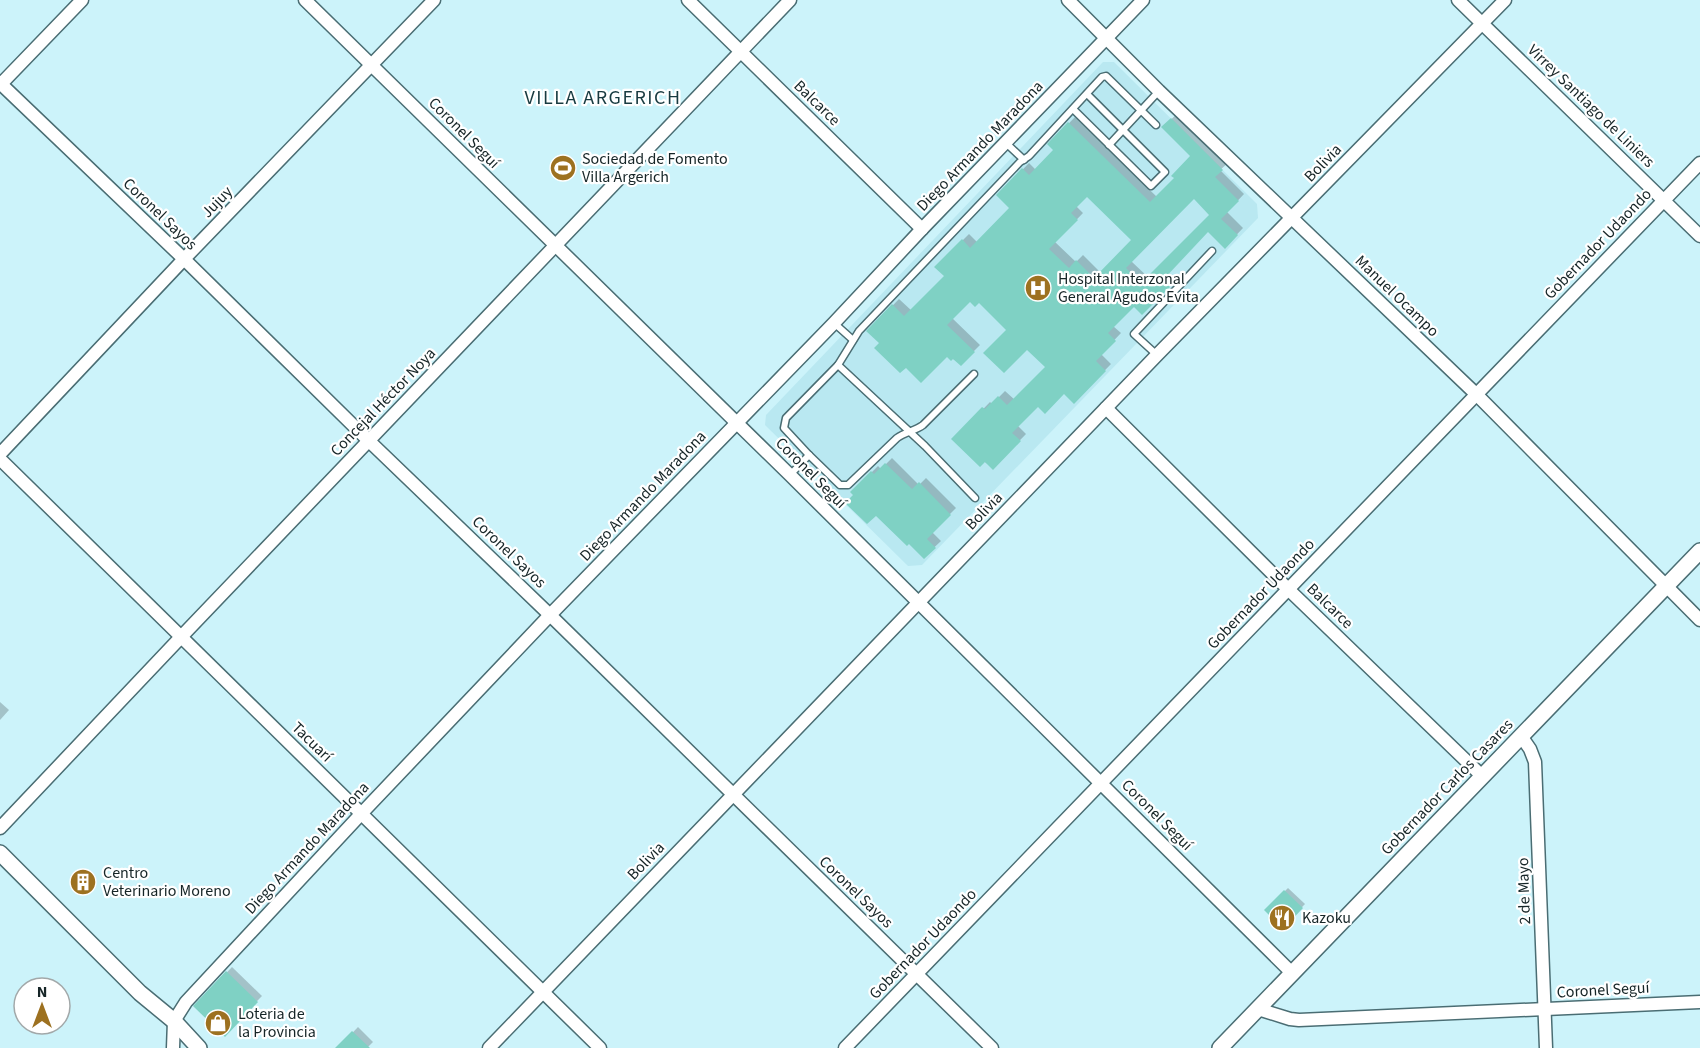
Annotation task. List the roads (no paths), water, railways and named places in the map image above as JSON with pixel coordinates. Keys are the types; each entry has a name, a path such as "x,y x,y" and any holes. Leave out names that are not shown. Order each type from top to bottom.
{"street":[{"path":"0,84 82,0"},
{"name":"Coronel Seguí","path":"305,0 790,475 1292,973"},
{"name":"Jujuy","path":"0,454 434,0"},
{"name":"Balcarce","path":"688,0 922,229"},
{"name":"Concejal Héctor Noya","path":"0,828 790,0"},
{"name":"Manuel Ocampo","path":"1068,0 1105,39 1476,395 1700,620"},
{"name":"Diego Armando Maradona","path":"174,1021 186,1002 361,813 1143,0"},
{"name":"Virrey Santiago de Liniers","path":"1458,0 1700,236"},
{"name":"Bolivia","path":"489,1048 1157,355 1505,0"},
{"name":"Coronel Sayos","path":"0,84 184,259 992,1048"},
{"name":"Gobernador Udaondo","path":"845,1048 1700,163"},
{"name":"Balcarce","path":"1106,408 1288,589 1482,776"},
{"name":"Tacuarí","path":"0,459 600,1048"},
{"name":"Gobernador Carlos Casares","path":"1220,1048 1700,551"},
{"name":"2 de Mayo","path":"1521,736 1535,762 1546,1048"},
{"path":"0,853 140,993 174,1021 200,1048"},
{"name":"Coronel Seguí","path":"1258,1008 1299,1020 1700,1002"},
{"path":"173,1048 174,1021"}],"lane":[{"path":"974,374 923,425 897,438 845,486 840,485 784,428 786,418 838,365 859,330 1105,76 1156,125"},
{"path":"1109,145 1159,91"},
{"path":"1072,109 1151,186 1166,172 1087,94"},
{"path":"1006,143 1024,160"},
{"path":"1157,355 1134,334 1212,251"},
{"path":"834,323 853,340"},
{"path":"838,365 975,498"},
{"path":"790,475 809,455"}],"place":[{"name":"Sociedad de Fomento Villa Argerich","path":"563,168"},
{"name":"Hospital Interzonal General Agudos Evita","path":"1038,288"},
{"name":"Centro Veterinario Moreno","path":"83,882"},
{"name":"Kazoku","path":"1282,918"},
{"name":"Loteria de la Provincia","path":"218,1023"}],"district":[{"name":"VILLA ARGERICH","path":"603,98"}]}
